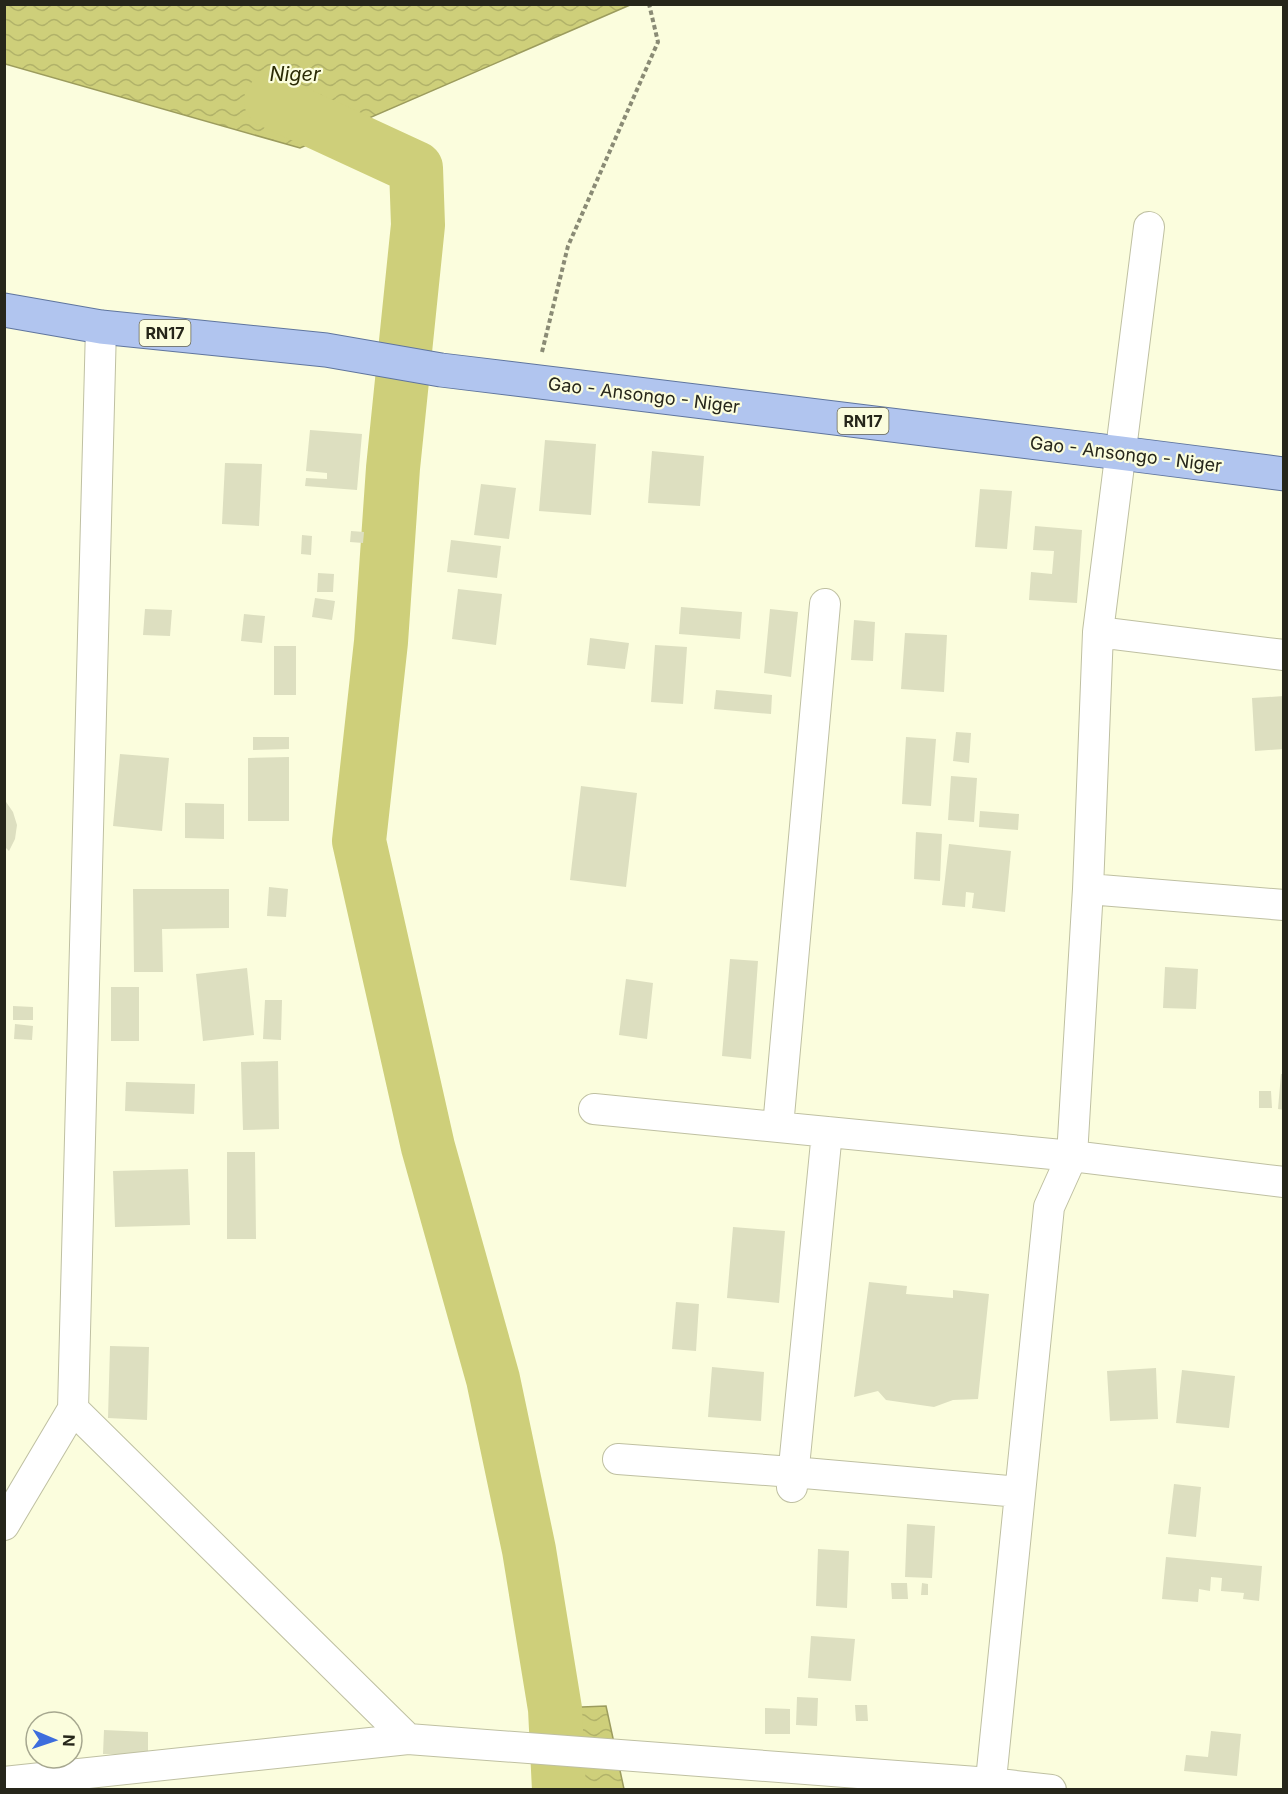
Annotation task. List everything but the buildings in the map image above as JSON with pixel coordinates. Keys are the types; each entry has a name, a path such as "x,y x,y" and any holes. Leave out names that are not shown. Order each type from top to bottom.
{"main road":[{"name":"Gao - Ansongo - Niger","path":"4,310 101,327 326,350 441,370 1284,474"}],"street":[{"path":"990,1786 1049,1207 1072,1156 1088,889 1098,632 1149,227"},
{"path":"4,1525 73,1409 101,327"},
{"path":"778,1127 825,604"},
{"path":"1098,632 1284,655"},
{"path":"1088,889 1284,905"},
{"path":"594,1109 1072,1156 1284,1182"},
{"path":"793,1479 827,1132"},
{"path":"73,1409 408,1739"},
{"path":"618,1458 793,1479 1019,1492"},
{"path":"4,1782 408,1739 1051,1790"}],"path":[{"path":"535,381 568,246 658,42 649,4"}],"water":[{"name":"Niger","path":"4,5 630,5 300,148 5,64"},
{"path":"606,1706 624,1789 541,1789 533,1709"}],"waterway":[{"path":"271,101 416,168 418,225 393,468 381,642 359,841 428,1147 493,1379 529,1550 555,1709 559,1790"}]}
